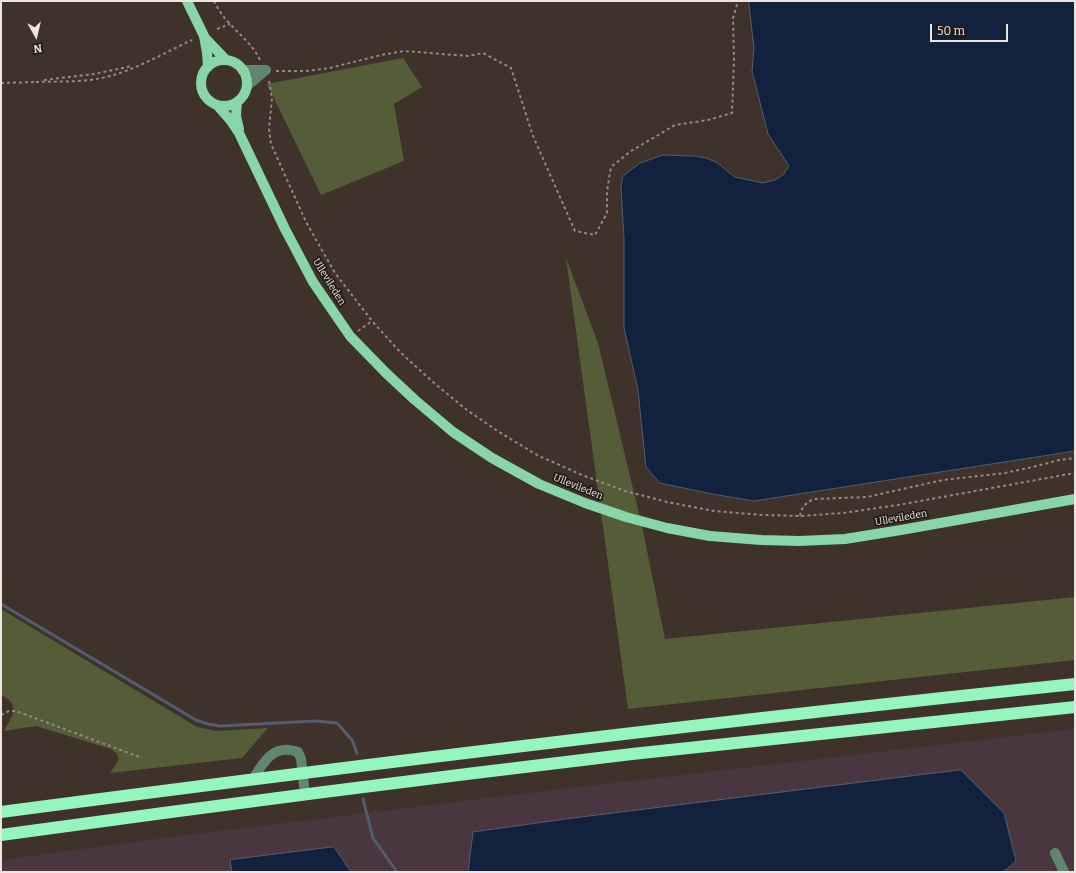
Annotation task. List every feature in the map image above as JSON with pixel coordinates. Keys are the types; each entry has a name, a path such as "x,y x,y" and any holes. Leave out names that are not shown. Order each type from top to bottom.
{"highway":[{"path":"1,812 436,756 929,699 1075,684"},
{"path":"1,835 194,808 439,777 634,754 1075,707"}],"main road":[{"path":"187,1 204,36 208,67"},
{"path":"204,36 226,60"},
{"path":"226,60 238,65 245,75 247,86 244,95 237,102 228,106 218,106 208,100 204,95 201,83 202,77 204,72 213,63 226,60"},
{"name":"Ullevileden","path":"237,102 236,116 239,133"},
{"name":"Ullevileden","path":"218,106 239,133 285,229 313,282 350,336 386,373 453,432 492,458 539,484 585,503 626,517 667,528 710,536 761,540 799,541 845,539 1075,499"}],"street":[{"path":"242,70 267,74"},
{"path":"247,86 267,74"},
{"path":"253,779 270,754 280,750 290,749 298,752 301,759 305,795"},
{"path":"1055,853 1064,872"}],"path":[{"path":"214,1 220,12 248,42 261,61"},
{"path":"738,1 733,18 734,60 732,113 708,120 675,125 631,151 611,167 606,192 607,213 595,235 575,231 534,136 511,68 483,53 468,56 404,51 381,55 330,68 267,74 272,98 269,129 272,144 306,222 335,273 372,321 401,353 467,410 499,432 537,455 582,475 625,491 667,502 714,511 800,516 843,513 898,505 1075,473"},
{"path":"217,29 230,24"},
{"path":"1,83 89,80 109,76 136,66 192,40"},
{"path":"36,82 94,74 136,66"},
{"path":"350,336 372,321"},
{"path":"800,516 806,503 813,499 867,497 943,480 1005,473 1059,460 1075,458"},
{"path":"1,715 9,711 16,710 142,758"}],"shaded area":[{"path":"1075,729 1075,872 1,872 1,860 171,837 545,791"}],"green space":[{"path":"403,58 422,87 394,104 404,161 321,195 267,84"},
{"path":"566,258 598,343 642,526 665,639 1075,597 1075,660 628,709"},
{"path":"1,609 197,727 217,731 268,728 242,758 110,773 119,760 117,754 111,749 36,726 4,731 12,716 13,707 7,699 1,695"}],"water":[{"path":"749,1 1075,1 1075,451 754,501 660,483 646,467 638,390 624,328 624,239 621,186 623,176 640,163 663,155 706,158 716,162 735,177 763,183 775,180 784,174 789,166 768,134 752,71 754,49"},
{"path":"961,770 1004,813 1016,861 1003,872 468,872 473,832 573,818"},
{"path":"334,847 351,872 232,872 230,860"}],"waterway":[{"path":"1,604 196,720 220,726 316,721 337,723 352,740 357,753"},
{"path":"363,799 373,838 397,872"}]}
